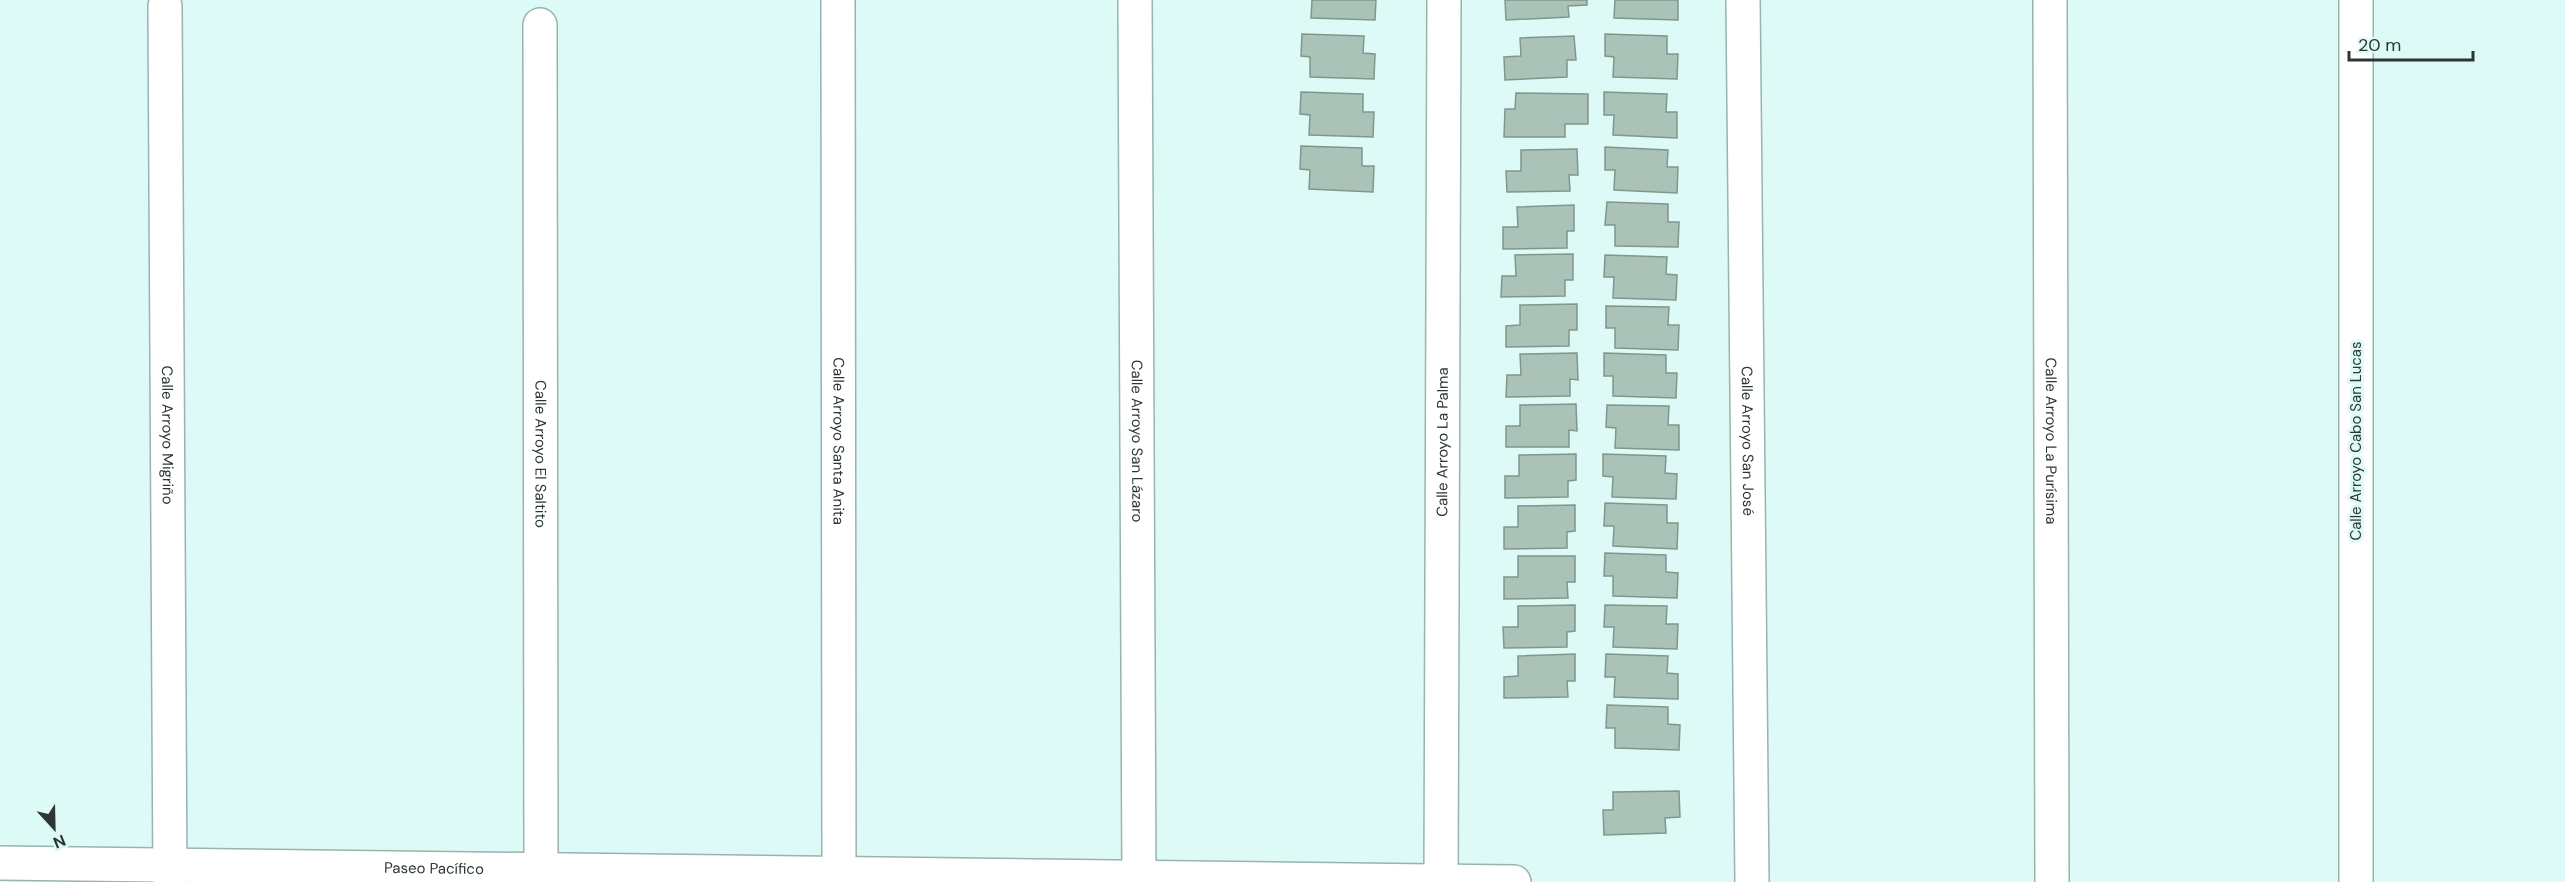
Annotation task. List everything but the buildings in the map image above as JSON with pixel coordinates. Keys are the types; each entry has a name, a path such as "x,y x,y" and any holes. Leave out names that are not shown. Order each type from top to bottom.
{"street":[{"name":"Calle Arroyo Santa Anita","path":"838,0 839,877"},
{"name":"Calle Arroyo San Lázaro","path":"1136,0 1139,880"},
{"name":"Calle Arroyo San José","path":"1743,0 1752,882"},
{"name":"Calle Arroyo La Purísima","path":"2050,0 2052,882"},
{"name":"Calle Arroyo Cabo San Lucas","path":"2356,0 2356,882"},
{"name":"Calle Arroyo La Palma","path":"1441,882 1444,2"},
{"name":"Calle Arroyo Migriño","path":"165,6 170,873"},
{"name":"Calle Arroyo El Saltito","path":"540,26 541,875"},
{"name":"Paseo Pacífico","path":"0,863 170,873 1514,882"}]}
